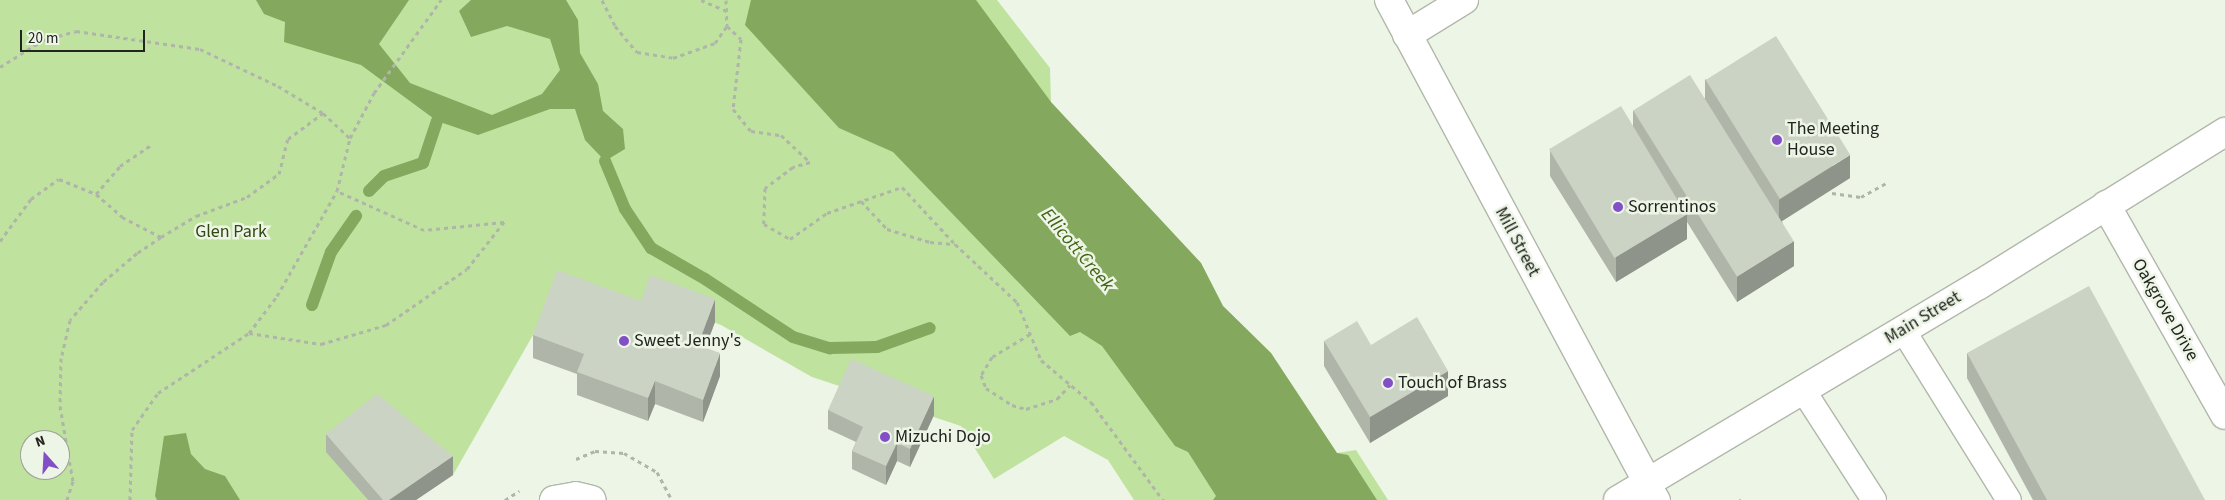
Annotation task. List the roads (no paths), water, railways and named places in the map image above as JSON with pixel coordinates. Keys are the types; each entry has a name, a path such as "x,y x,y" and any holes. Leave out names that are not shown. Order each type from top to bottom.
{"street":[{"name":"Mill Street","path":"1389,0 1650,494"},
{"path":"1408,35 1464,0"},
{"name":"Main Street","path":"1618,500 1650,494 1803,390 2225,132"},
{"name":"Oakgrove Drive","path":"2106,205 2225,415"},
{"path":"554,500 576,496 592,500"}],"lane":[{"path":"1903,330 2009,500"},
{"path":"1803,390 1874,500"}],"water":[{"path":"256,0 409,0 379,44 410,83 492,115 542,94 560,70 550,39 507,26 471,37 459,11 471,0 566,0 578,20 580,53 598,84 603,111 623,129 625,149 605,161 585,140 575,109 550,109 478,135 437,121 361,65 284,42 285,22 264,14"},
{"name":"Ellicott Creek","path":"751,0 976,0 1051,102 1201,263 1223,306 1271,353 1337,453 1348,455 1377,500 1213,500 1216,496 1188,452 1175,446 1102,346 1080,332 1070,336 893,152 839,128 745,25"},
{"path":"186,433 191,454 205,469 225,476 240,500 157,500 155,496 164,436"}],"waterway":[{"path":"369,191 384,176 423,163 437,121"},
{"path":"605,161 625,209 651,248 705,279 793,337 830,348 877,347 930,328"},
{"path":"312,305 331,252 356,216"}],"place":[{"name":"The Meeting House","path":"1777,140"},
{"name":"Sorrentinos","path":"1618,207"},
{"name":"Sweet Jenny's","path":"624,341"},
{"name":"Touch of Brass","path":"1388,383"},
{"name":"Mizuchi Dojo","path":"885,437"}],"park label":[{"name":"Glen Park","path":"231,232"}]}
